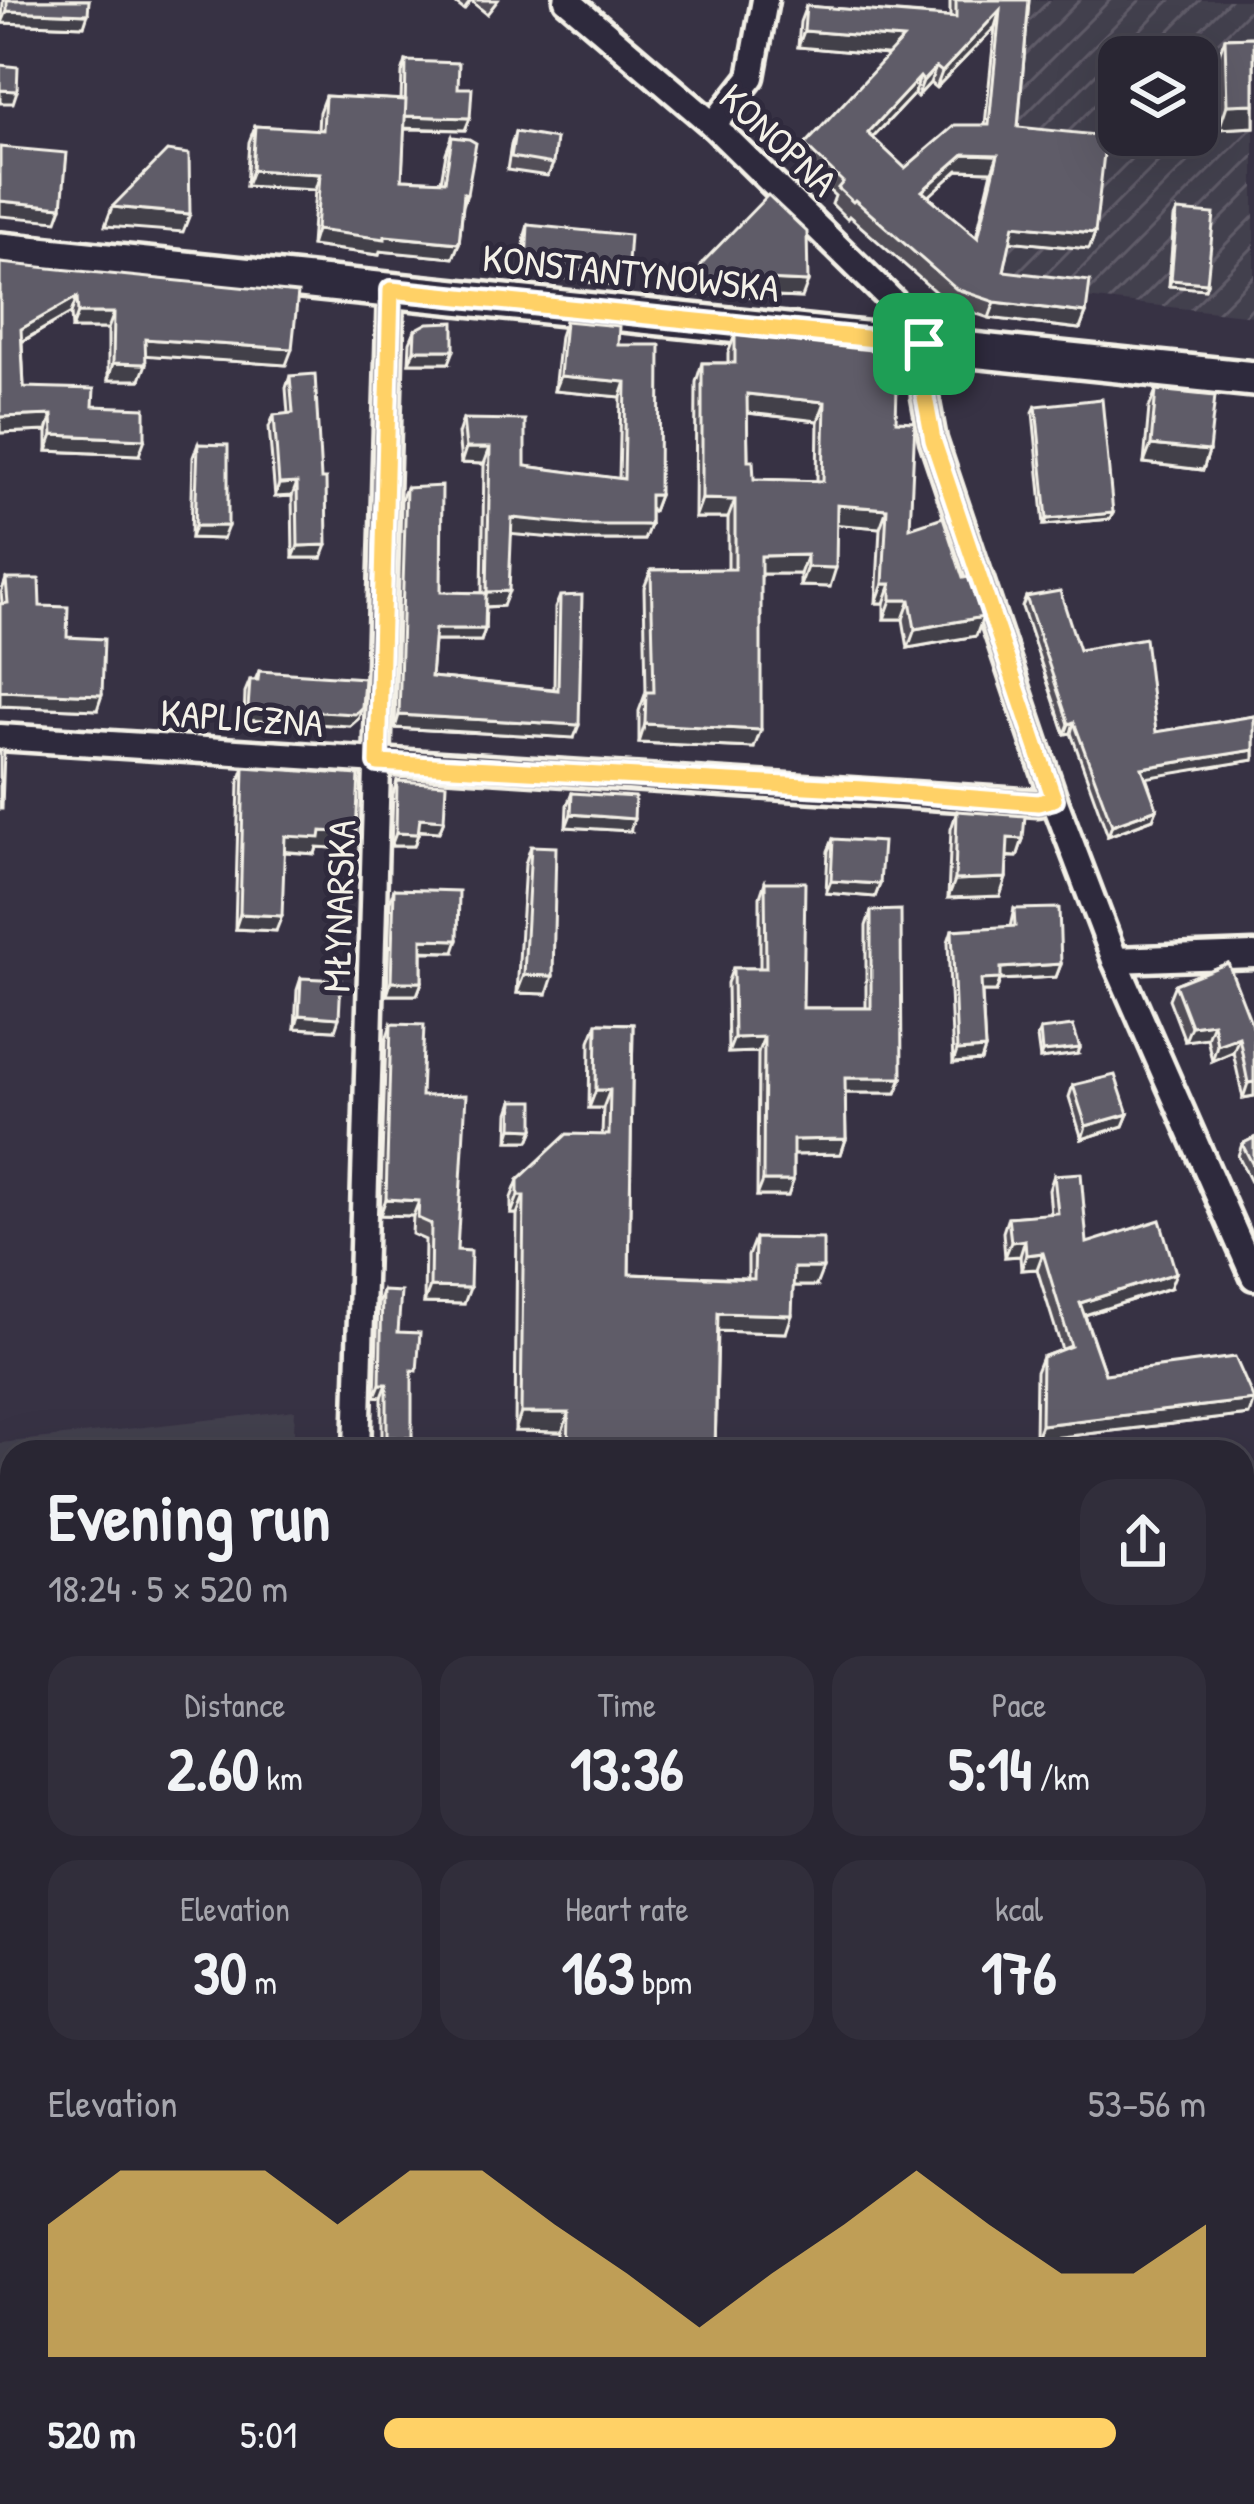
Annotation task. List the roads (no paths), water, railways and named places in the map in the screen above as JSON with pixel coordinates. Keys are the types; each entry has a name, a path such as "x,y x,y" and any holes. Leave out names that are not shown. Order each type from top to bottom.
{"street":[{"name":"KONOPNA","path":"568,0 713,125 915,319 924,344"},
{"path":"713,125 752,77 765,0"},
{"name":"KONSTANTYNOWSKA","path":"0,250 1254,379"},
{"name":"MŁYNARSKA","path":"357,1440 391,290"},
{"path":"924,344 925,397 933,440 1054,799 1115,960 1254,1277"},
{"name":"KAPLICZNA","path":"0,737 1038,803 1054,799"},
{"path":"1115,960 1254,955"}]}
